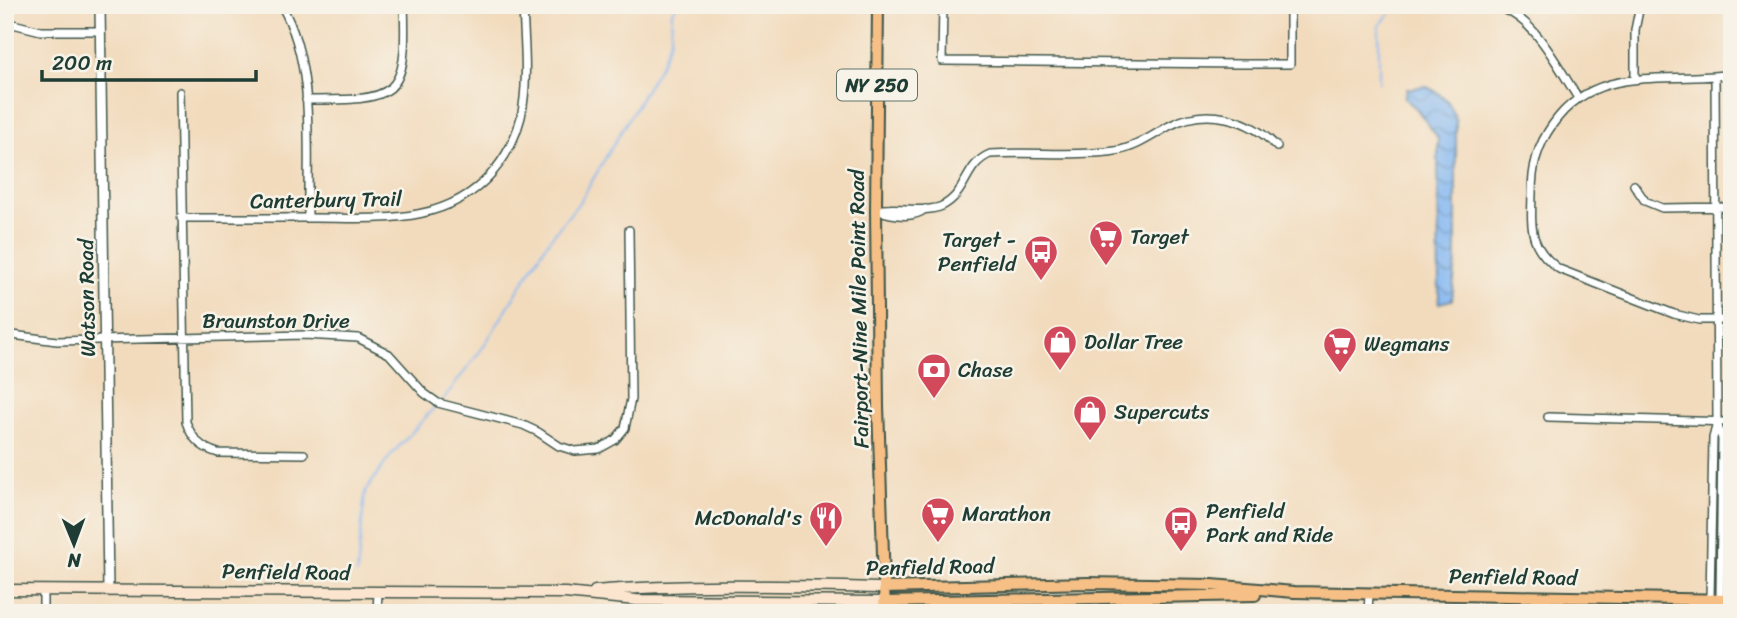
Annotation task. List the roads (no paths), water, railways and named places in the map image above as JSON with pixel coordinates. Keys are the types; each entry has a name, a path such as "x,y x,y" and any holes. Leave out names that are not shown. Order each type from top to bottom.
{"main road":[{"name":"Fairport-Nine Mile Point Road","path":"878,5 876,210 884,607"},
{"name":"Penfield Road","path":"5,590 567,593 638,586 884,588 1087,583 1212,585 1294,592 1721,600"},
{"name":"Penfield Road","path":"567,593 636,600 884,607 1294,592"}],"street":[{"name":"Watson Road","path":"100,5 107,590"},
{"path":"281,5 295,32 304,65 308,218"},
{"path":"306,100 372,98 394,84 403,68 405,57 404,5"},
{"name":"Canterbury Trail","path":"181,218 394,218 421,215 453,204 486,180 509,150 521,117 524,85 523,5"},
{"path":"943,5 942,61 1167,64 1290,64 1290,5"},
{"path":"1490,5 1513,12 1530,27 1578,98"},
{"path":"1635,79 1635,30 1640,5"},
{"path":"5,22 41,31 101,31"},
{"path":"1732,74 1635,79 1590,90 1562,111 1544,136 1532,171 1531,202 1531,232 1536,246 1544,258 1559,269 1674,314 1699,320 1732,320"},
{"path":"1716,76 1715,321 1717,422 1721,439 1721,600"},
{"path":"180,92 186,422 194,439 208,450 218,453 304,454"},
{"path":"876,210 940,207 954,198 975,162 990,154 1123,150 1191,118 1230,118 1252,126 1277,147"},
{"path":"1634,185 1639,196 1645,201 1662,208 1732,207"},
{"name":"Braunston Drive","path":"5,334 57,341 304,335 358,338 389,354 424,393 438,403 523,425 567,449 591,451 615,440 629,419 629,230"},
{"path":"1548,418 1732,422"},
{"path":"43,590 43,613"},
{"path":"377,613 378,593"},
{"path":"1368,613 1369,594"}],"water":[{"path":"1425,86 1446,99 1456,121 1456,262 1452,300 1439,303 1438,138 1416,108 1404,98 1407,89"}],"waterway":[{"path":"443,400 484,346 549,240 581,200 662,62 671,38 672,11 678,5"},
{"path":"1379,82 1379,26 1397,5"},
{"path":"357,574 365,492 391,455 436,406"}],"place":[{"name":"Target","path":"1106,267"},
{"name":"Target - Penfield","path":"1041,282"},
{"name":"Dollar Tree","path":"1060,372"},
{"name":"Wegmans","path":"1340,374"},
{"name":"Chase","path":"934,400"},
{"name":"Supercuts","path":"1090,442"},
{"name":"Marathon","path":"938,544"},
{"name":"McDonald's","path":"826,548"},
{"name":"Penfield Park and Ride","path":"1181,553"}]}
